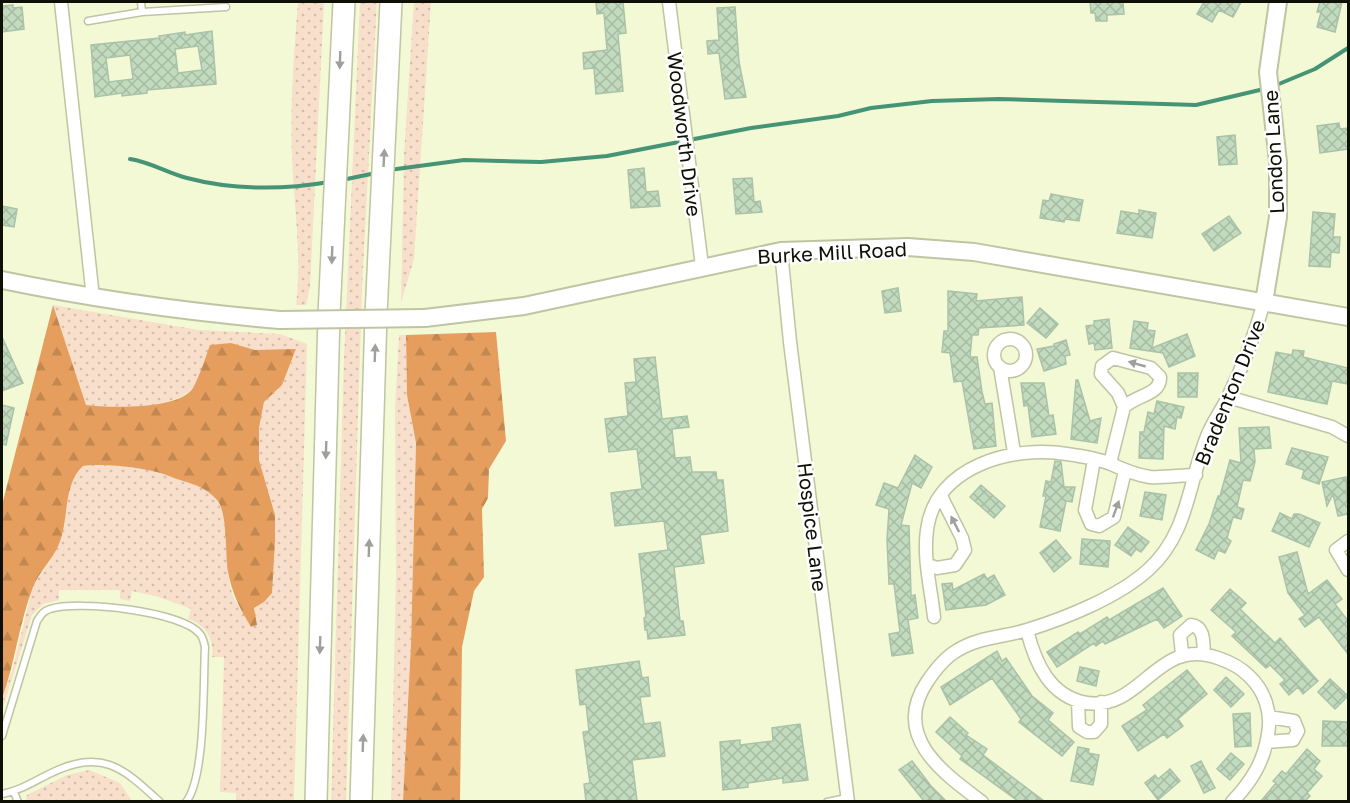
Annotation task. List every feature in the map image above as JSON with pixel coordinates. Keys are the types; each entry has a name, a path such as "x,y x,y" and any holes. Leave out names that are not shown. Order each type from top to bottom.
{"highway":[{"path":"316,801 329,315 344,2"},
{"path":"361,801 376,327 391,2"},
{"path":"310,801 318,726"}],"street":[{"path":"61,2 93,298"},
{"name":"Woodworth Drive","path":"669,2 702,266"},
{"name":"London Lane","path":"1264,302 1278,218 1278,162 1268,72 1278,2"},
{"name":"Burke Mill Road","path":"2,280 93,298 191,313 280,320 425,318 524,306 702,266 781,251 852,247 942,248 1348,317"},
{"name":"Hospice Lane","path":"781,251 791,353 848,800"},
{"name":"Bradenton Drive","path":"982,801 950,778 926,753 916,731 917,701 932,675 958,649 974,642 1027,630 1115,593 1148,570 1164,552 1183,519 1206,438 1251,346 1264,302"},
{"path":"1110,464 1124,407 1137,396 1156,390 1160,384 1160,377 1151,368 1113,358 1102,366 1101,374 1118,393 1124,407"},
{"path":"1000,367 1014,452"},
{"path":"1228,397 1332,427 1348,436"},
{"path":"934,617 927,530 932,513 941,496 957,478 972,468 1014,452 1041,451 1094,460 1151,477 1196,475"},
{"path":"1094,460 1085,510 1091,524 1099,526 1114,517 1125,471"},
{"path":"929,566 938,568 955,565 964,550 962,538 941,496"},
{"path":"1348,541 1336,550 1348,570"},
{"path":"1182,654 1180,634 1191,625 1196,626 1202,632 1204,654"},
{"path":"1027,630 1032,652 1046,678 1078,701 1101,702 1123,696 1166,662 1182,654 1204,654 1230,662 1248,674 1263,695 1269,717 1267,742 1253,775 1232,801"},
{"path":"1078,701 1078,727 1087,732 1094,732 1101,724 1101,702"},
{"path":"1267,742 1293,740 1298,731 1294,721 1269,717"}],"lane":[{"path":"141,2 142,12"},
{"path":"88,21 142,12 226,7"},
{"path":"2,736 37,621 42,612 51,608 78,606 116,607 164,618 201,634 205,647 200,752 193,793 186,801"},
{"path":"2,794 14,792 59,769 79,762 93,762 107,764 133,776 160,801"},
{"path":"14,792 18,801"},
{"path":"827,801 848,800"}],"shaded area":[{"path":"298,2 324,2 310,287 306,305 296,305 298,250 292,158 292,99"},
{"path":"360,2 377,2 362,289 346,801 331,802 344,358"},
{"path":"414,2 431,2 414,259 401,303 404,154"},
{"path":"53,305 199,330 280,334 307,344 294,801 236,801 236,793 220,792 224,657 212,657 212,644 208,633 200,625 188,619 191,609 159,597 132,591 130,601 120,599 120,590 59,590 59,600 43,604 32,615 2,711 2,699 12,671 33,585 50,561 64,528 70,482 83,466 115,465 150,470 207,491 222,510 229,577 235,600 256,625 254,608 264,602 275,515 259,460 259,428 264,402 282,385 296,350 255,350 231,343 203,378 182,396 170,401 142,406 86,405"},
{"path":"399,335 406,335 407,395 416,443 411,644 403,801 391,802 396,576 395,408"},
{"path":"89,770 120,783 132,801 26,801 27,795 67,775"}],"green space":[{"path":"53,305 86,405 143,406 159,404 185,395 196,383 210,345 231,343 255,350 296,349 282,385 264,402 259,428 259,460 275,515 272,593 254,608 257,625 251,627 237,601 230,580 221,506 206,490 150,471 114,466 83,466 76,474 69,492 59,544 36,581 28,601 2,699 2,505"},
{"path":"496,332 506,441 489,469 488,498 482,509 484,577 474,591 462,647 460,801 403,801 411,644 416,443 407,395 406,335"}],"building":[{"path":"623,2 626,33 618,34 623,91 596,94 594,68 584,69 583,53 607,50 604,13 597,14 596,3"},
{"path":"1090,2 1123,2 1124,14 1107,15 1107,21 1096,21 1095,13 1091,13"},
{"path":"1204,2 1241,2 1233,17 1219,10 1212,22 1197,14"},
{"path":"1320,2 1342,2 1335,32 1317,27 1321,12 1317,12"},
{"path":"13,5 13,8 22,7 24,29 2,32 2,6"},
{"path":"735,7 739,62 746,97 725,99 719,53 708,54 707,41 719,40 717,8"},
{"path":"212,31 216,84 147,90 147,93 122,96 122,93 95,97 91,45 160,38 159,36 185,32 185,35","holes":["198,46 202,70 178,73 175,49","130,55 133,79 109,82 106,58"]},
{"path":"1339,123 1340,129 1348,128 1348,149 1320,153 1317,126"},
{"path":"1235,135 1237,164 1219,165 1217,137"},
{"path":"644,168 646,192 658,191 660,206 631,208 628,170"},
{"path":"752,178 754,202 760,201 762,212 736,214 733,179"},
{"path":"1051,194 1083,200 1079,221 1065,219 1064,222 1040,218 1043,200 1049,201"},
{"path":"2,206 17,209 14,227 2,225"},
{"path":"1139,210 1156,213 1152,238 1117,233 1121,211 1139,214"},
{"path":"1313,212 1335,214 1333,237 1340,237 1339,253 1331,252 1330,267 1309,266"},
{"path":"1229,216 1241,233 1214,251 1202,234"},
{"path":"898,288 901,311 885,313 882,291"},
{"path":"948,291 977,294 976,301 1022,297 1024,325 979,328 978,335 972,335 970,357 977,357 985,404 992,403 996,446 974,449 962,381 954,382 950,353 942,352 944,331 948,331"},
{"path":"1040,308 1058,324 1046,338 1027,323"},
{"path":"1109,319 1112,348 1095,350 1094,343 1089,344 1086,326 1094,325 1094,321"},
{"path":"1134,321 1148,323 1147,330 1155,331 1152,348 1187,334 1195,356 1169,367 1163,353 1130,348"},
{"path":"2,337 23,383 2,391"},
{"path":"1066,340 1070,355 1065,356 1066,364 1044,371 1037,349 1054,346"},
{"path":"1293,350 1304,351 1303,357 1348,368 1348,384 1332,381 1327,404 1268,392 1276,352 1292,355"},
{"path":"655,357 662,419 687,416 689,427 672,429 675,458 690,457 692,472 716,472 717,480 723,480 728,531 700,535 704,563 674,567 680,621 683,621 685,635 648,639 647,630 645,630 644,618 646,617 639,554 668,550 664,521 615,526 611,493 642,489 637,449 609,452 605,419 628,416 625,383 636,382 634,359"},
{"path":"1178,373 1198,373 1197,397 1178,397"},
{"path":"1076,380 1078,380 1090,421 1101,418 1097,443 1071,439"},
{"path":"1021,383 1044,383 1049,416 1053,415 1056,434 1032,437 1028,405 1024,406"},
{"path":"1157,401 1184,407 1181,418 1177,417 1175,429 1164,426 1163,459 1139,458 1140,432 1144,432 1148,412 1154,414"},
{"path":"2,405 14,408 6,445 2,444"},
{"path":"1269,427 1271,448 1254,449 1255,462 1250,481 1243,480 1237,507 1244,509 1241,519 1233,517 1227,538 1231,541 1225,553 1218,550 1214,559 1196,550 1209,524 1218,496 1220,496 1230,460 1241,463 1239,428"},
{"path":"1292,448 1328,457 1319,484 1302,478 1304,470 1286,464"},
{"path":"915,455 932,467 921,488 912,483 901,525 909,526 911,596 915,595 918,618 908,620 913,653 892,656 889,634 900,632 894,584 889,584 887,540 889,509 876,505 884,483 898,488"},
{"path":"1055,461 1061,462 1064,487 1075,487 1072,502 1066,501 1060,531 1040,527 1046,496 1043,496 1046,481 1051,482"},
{"path":"1346,477 1348,514 1338,516 1333,494 1327,506 1322,482"},
{"path":"981,485 1005,506 994,518 970,497"},
{"path":"1145,492 1166,495 1162,520 1140,516"},
{"path":"1280,513 1292,519 1294,514 1299,514 1320,523 1309,547 1272,531"},
{"path":"1128,527 1149,542 1141,552 1136,549 1131,556 1115,545"},
{"path":"1082,539 1110,541 1108,567 1080,564"},
{"path":"1056,540 1071,558 1054,572 1040,553"},
{"path":"1297,552 1308,594 1327,580 1342,599 1335,604 1348,621 1348,654 1319,617 1305,627 1299,619 1305,615 1288,593 1279,557"},
{"path":"984,574 987,579 994,575 1005,595 986,605 946,610 942,584 952,583 953,590"},
{"path":"1163,588 1182,616 1164,628 1157,619 1105,644 1103,641 1096,646 1094,643 1057,667 1047,652 1078,632 1080,634 1107,617 1109,620"},
{"path":"1230,589 1246,603 1240,609 1275,643 1280,638 1318,681 1303,694 1298,687 1289,695 1280,684 1285,680 1270,665 1266,668 1232,636 1236,632 1211,610"},
{"path":"997,651 1002,661 1006,658 1032,696 1053,713 1048,720 1074,742 1062,756 1019,722 1021,719 992,678 950,705 941,687"},
{"path":"639,661 642,678 648,677 650,696 640,697 644,724 660,722 665,756 632,760 637,801 586,801 584,784 590,783 583,732 589,731 586,704 580,705 576,670"},
{"path":"1080,667 1099,671 1096,686 1077,681"},
{"path":"1187,670 1207,694 1178,719 1183,726 1167,738 1164,734 1138,751 1122,726 1147,710 1143,705"},
{"path":"1226,677 1244,694 1231,707 1214,690"},
{"path":"1330,679 1348,696 1335,709 1318,692"},
{"path":"1250,713 1251,746 1235,747 1233,714"},
{"path":"950,717 968,733 966,735 987,749 983,755 1044,801 1018,801 960,759 962,756 936,732"},
{"path":"1323,721 1348,722 1348,746 1322,746"},
{"path":"800,724 808,780 783,783 783,778 748,783 748,787 723,790 720,742 740,740 740,745 773,741 772,728"},
{"path":"1078,747 1089,749 1088,753 1099,755 1093,785 1071,781"},
{"path":"1307,749 1320,761 1314,769 1322,776 1307,793 1310,796 1305,801 1261,801 1276,783 1273,781 1282,771 1286,774"},
{"path":"1231,753 1244,764 1230,780 1217,769"},
{"path":"912,761 946,801 924,801 899,770"},
{"path":"1201,761 1215,788 1204,793 1191,766"},
{"path":"1170,769 1180,781 1158,800 1145,783 1155,775 1158,779"}],"waterway":[{"path":"1274,86 1315,69 1348,48"},
{"path":"389,170 464,160 541,162 607,156 751,128 838,116 871,108 932,101 999,99 1196,105 1264,89"},
{"path":"130,159 187,178 222,185 258,188 329,182"},
{"path":"342,180 376,173"}]}
